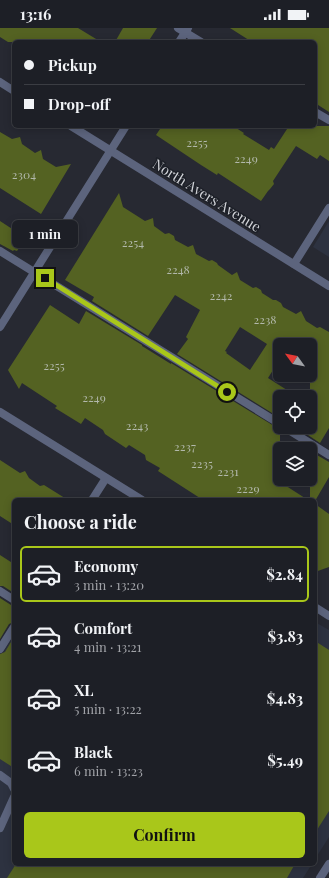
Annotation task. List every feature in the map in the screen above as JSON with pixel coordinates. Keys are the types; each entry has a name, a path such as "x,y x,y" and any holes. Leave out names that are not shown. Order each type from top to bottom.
{"street":[{"path":"180,40 183,29 197,40"},
{"path":"0,82 12,90"},
{"path":"317,113 329,120"},
{"name":"North Avers Avenue","path":"74,128 329,286"},
{"path":"0,327 125,128"},
{"path":"294,264 329,208"},
{"path":"0,251 273,420"},
{"path":"0,412 139,498"},
{"path":"295,434 329,455"},
{"path":"93,498 106,478"},
{"path":"0,591 12,599"},
{"path":"317,608 329,616"},
{"path":"0,649 12,630"},
{"path":"0,775 12,785"},
{"path":"0,828 12,801"},
{"path":"320,878 329,864"}],"shaded area":[{"path":"329,221 329,257 313,247"},
{"path":"317,623 329,630 329,837 317,856"},
{"path":"12,638 12,866 311,866 303,878 0,878 0,658"}],"building":[{"path":"0,28 78,28 98,40 12,40 12,42 8,42 0,37"},
{"path":"123,28 157,28 149,40 116,40"},
{"path":"230,28 329,28 329,112 317,104 317,40 249,40"},
{"path":"317,126 329,126 329,161 320,155 317,159 296,146 273,181 274,184 261,201 218,173 217,175 201,165 156,135 161,128 236,128 269,150 271,147 274,149 288,128 317,128"},
{"path":"0,132 12,139 20,137 22,144 35,153 41,150 43,159 56,167 71,164 41,214 0,188"},
{"path":"119,193 123,207 145,221 153,218 154,226 165,234 169,233 174,236 175,240 188,247 193,245 196,254 209,261 212,260 232,275 237,272 240,280 253,288 256,287 261,290 262,293 281,303 283,307 296,314 301,311 306,321 317,328 320,327 329,332 329,428 320,443 306,434 317,434 317,390 310,390 310,382 317,382 317,338 273,338 273,370 268,378 287,390 273,390 273,414 177,354 188,339 186,337 200,310 175,295 148,336 92,301 94,297 65,280","holes":["240,327 267,344 250,370 225,351"]},
{"path":"0,221 26,238 17,251 13,251 0,244"},
{"path":"50,305 79,324 86,311 273,425 273,434 280,434 280,442 273,442 273,486 286,486 305,498 200,498 158,471 160,468 146,460 145,455 129,445 126,448 85,418 81,424 55,408 57,406 22,383 19,389 8,370"},
{"path":"317,455 329,462 329,477 317,498 310,498 310,486 317,486"},
{"path":"0,460 20,473 25,471 29,478 40,486 44,485 65,498 12,498 12,524 0,516"},
{"path":"317,505 329,514 329,567 317,571"},
{"path":"0,555 12,563 12,592 3,586 0,586"},
{"path":"0,598 12,605 12,623 9,624 0,639"},
{"path":"12,640 12,767 0,759 0,654 5,652"},
{"path":"317,642 329,650 329,811 317,830"},
{"path":"15,866 294,866 287,878 7,878"}],"route":[{"path":"45,278 227,392"}]}
